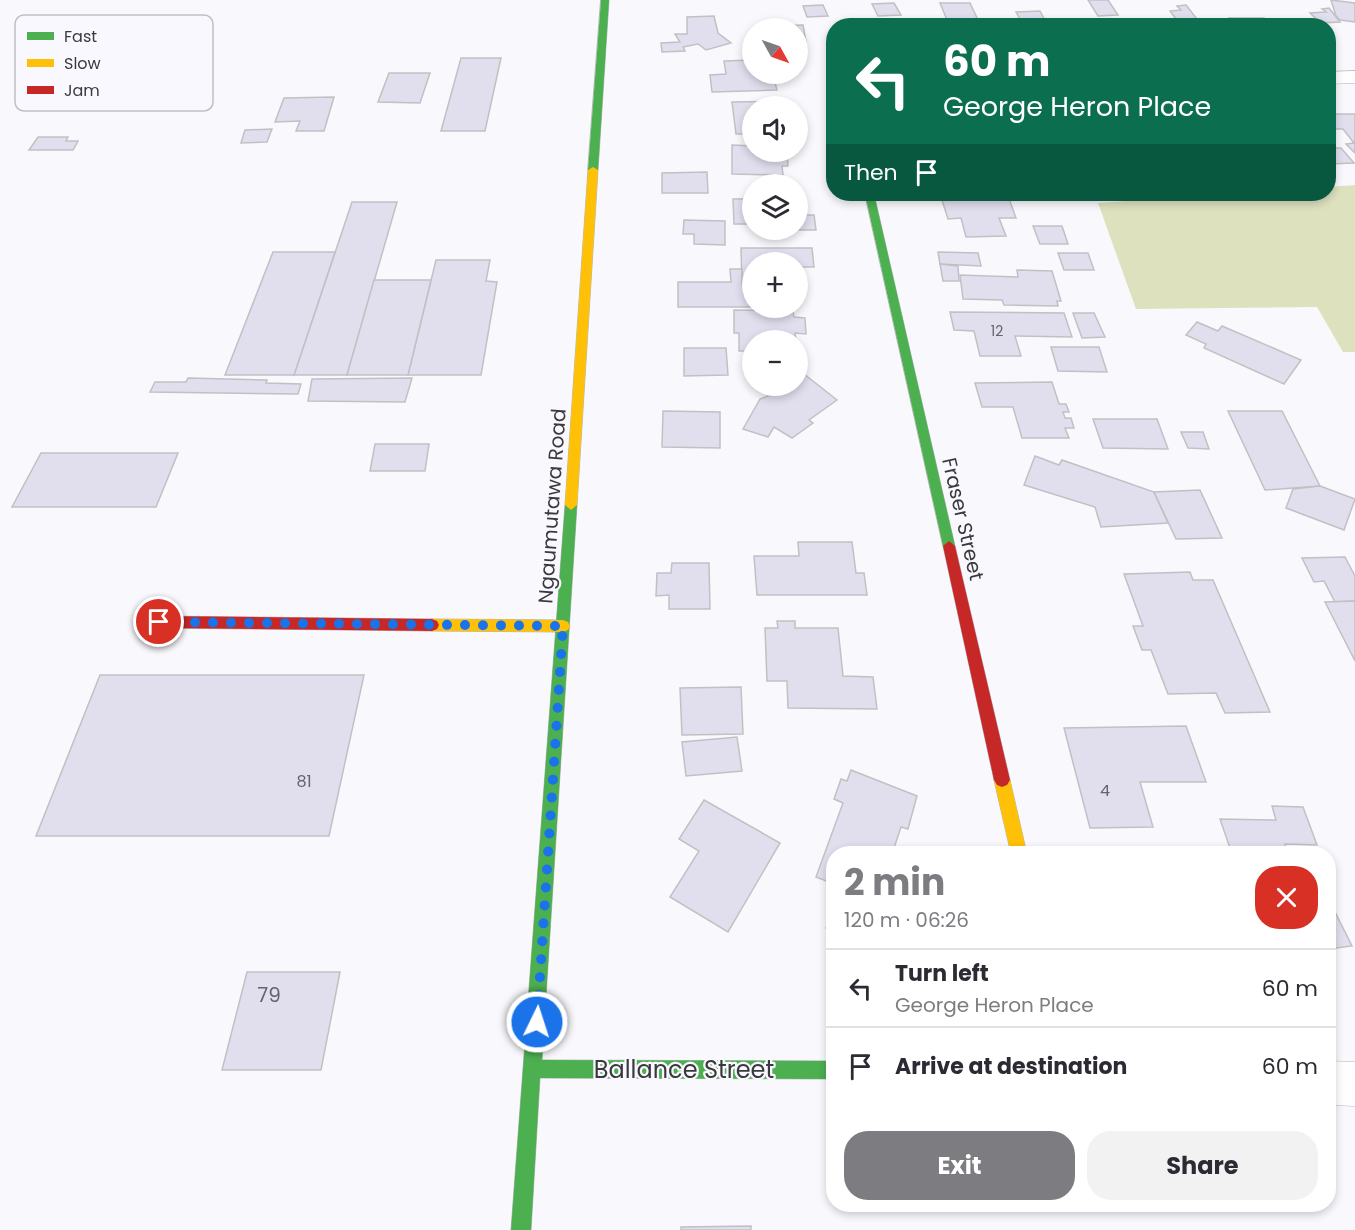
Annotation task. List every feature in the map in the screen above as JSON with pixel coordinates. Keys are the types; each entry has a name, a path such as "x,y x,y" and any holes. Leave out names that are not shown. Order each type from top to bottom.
{"main road":[{"name":"Ngaumutawa Road","path":"521,1230 605,0"},
{"name":"Fraser Street","path":"871,201 1017,846"},
{"path":"159,622 563,626"},
{"name":"Ballance Street","path":"533,1069 826,1070"}],"street":[{"path":"1336,78 1355,77"},
{"path":"1336,1083 1355,1084"}],"green space":[{"path":"1355,185 1355,352 1343,352 1317,307 1136,309 1098,203 1336,201 1336,186"}],"building":[{"path":"1088,0 1108,0 1118,15 1098,16"},
{"path":"1331,0 1355,3 1355,22 1340,20 1336,16"},
{"path":"894,3 901,15 878,16 872,4"},
{"path":"940,3 970,3 977,18 946,18"},
{"path":"823,5 828,16 807,17 803,6"},
{"path":"1186,5 1196,18 1175,18 1170,11 1181,10 1177,6"},
{"path":"1329,8 1340,22 1336,22 1336,18 1315,18 1310,13 1326,12 1322,9"},
{"path":"1040,11 1044,18 1019,18 1016,12"},
{"path":"714,16 718,33 731,43 706,50 698,44 683,47 685,51 662,52 661,43 680,42 675,34 687,34 687,17"},
{"path":"461,58 501,58 485,131 441,131"},
{"path":"742,60 742,84 775,84 777,90 712,92 710,75 726,74 724,61"},
{"path":"389,73 430,73 420,103 378,102"},
{"path":"334,97 324,131 296,131 300,121 275,122 284,98"},
{"path":"732,102 742,102 742,134 736,134"},
{"path":"1336,114 1355,114 1355,153 1346,144 1354,143 1343,129 1336,129"},
{"path":"272,129 267,142 241,143 245,130"},
{"path":"38,137 68,137 66,141 78,141 73,150 29,150"},
{"path":"732,145 742,145 742,162 788,162 788,166 782,166 783,174 732,174"},
{"path":"1336,148 1341,148 1354,163 1336,164"},
{"path":"707,172 708,193 662,193 662,173"},
{"path":"733,199 742,199 742,224 734,224"},
{"path":"942,201 1010,201 1016,218 999,218 1006,236 966,237 961,218 948,219"},
{"path":"352,202 397,202 347,375 294,375"},
{"path":"808,215 814,215 816,230 808,230"},
{"path":"684,220 725,221 725,245 694,244 694,234 683,234"},
{"path":"1033,226 1062,226 1068,244 1040,244"},
{"path":"741,248 812,248 814,267 808,267 808,252 742,252 742,285"},
{"path":"273,252 335,252 294,375 225,375"},
{"path":"938,252 978,253 981,266 940,264"},
{"path":"1058,253 1088,253 1094,270 1064,270"},
{"path":"436,260 490,260 486,281 497,282 481,375 408,375"},
{"path":"940,264 958,266 959,281 943,281"},
{"path":"730,269 742,269 742,307 678,307 678,282 731,282"},
{"path":"1017,270 1052,271 1061,301 1057,301 1058,306 1004,305 1002,300 963,299 960,275 1018,277"},
{"path":"374,280 431,280 408,375 347,375"},
{"path":"734,310 742,310 742,318 805,318 806,330 742,330 742,351 739,351 739,333 734,333"},
{"path":"950,312 1064,313 1072,337 1015,336 1021,356 980,356 974,331 954,330"},
{"path":"1073,313 1094,313 1105,337 1082,338"},
{"path":"1197,322 1218,331 1222,326 1301,360 1284,384 1204,348 1206,344 1186,335"},
{"path":"1051,347 1099,347 1107,372 1058,371"},
{"path":"684,348 726,348 728,375 684,376"},
{"path":"808,377 837,400 809,420 813,423 792,438 774,427 768,437 743,429 760,399 768,396 808,396"},
{"path":"188,378 267,380 266,383 301,384 298,394 150,392 155,382 186,382"},
{"path":"412,378 405,402 308,401 312,379"},
{"path":"1052,382 1059,404 1066,404 1069,412 1063,412 1065,418 1071,418 1074,428 1065,428 1069,438 1022,438 1013,407 982,407 975,383"},
{"path":"663,411 720,412 720,448 662,447"},
{"path":"1228,411 1282,411 1320,486 1265,490"},
{"path":"1093,419 1157,419 1168,449 1103,448"},
{"path":"1181,432 1203,432 1209,449 1188,448"},
{"path":"375,444 429,444 425,471 370,471"},
{"path":"41,453 178,453 156,507 12,507"},
{"path":"1035,456 1059,465 1062,460 1154,492 1168,523 1101,527 1095,507 1024,485"},
{"path":"1320,486 1355,499 1344,530 1286,508 1293,489"},
{"path":"1200,490 1222,538 1176,539 1154,492"},
{"path":"798,542 852,542 856,573 864,573 867,595 757,595 754,556 799,556"},
{"path":"1345,557 1355,576 1355,601 1335,602 1324,581 1314,582 1302,558"},
{"path":"672,563 709,563 710,609 669,609 669,595 656,596 657,573 671,573"},
{"path":"1190,572 1193,580 1213,580 1270,712 1225,713 1216,693 1168,694 1151,650 1142,650 1133,626 1143,626 1124,574"},
{"path":"1355,601 1355,661 1325,602"},
{"path":"777,621 795,621 795,628 838,628 843,676 873,677 877,709 788,708 787,681 767,681 765,628 778,628"},
{"path":"100,675 364,675 329,836 36,836"},
{"path":"741,687 743,734 682,735 680,688"},
{"path":"1186,726 1206,782 1140,782 1153,827 1090,828 1064,728"},
{"path":"737,737 742,771 686,776 682,742"},
{"path":"851,770 917,796 908,829 901,827 895,846 827,846 843,803 834,799 841,779 847,781"},
{"path":"704,800 780,843 728,932 670,897 699,851 679,839"},
{"path":"1272,806 1303,807 1317,845 1229,846 1220,819 1276,820"},
{"path":"826,850 826,881 816,877"},
{"path":"1336,914 1352,946 1336,948"},
{"path":"247,972 340,972 321,1070 222,1070"},
{"path":"751,1226 751,1230 681,1230 681,1227"}],"traffic: fast":[{"path":"593,170 605,0"},
{"path":"871,201 949,546"},
{"path":"521,1230 571,505"},
{"path":"533,1069 826,1070"}],"traffic: slow":[{"path":"571,505 593,170"},
{"path":"432,625 563,626"},
{"path":"1002,780 1017,846"}],"traffic: jam":[{"path":"949,546 1002,780"},
{"path":"159,622 432,625"}],"route":[{"path":"159,622 563,626 537,1022"}]}
